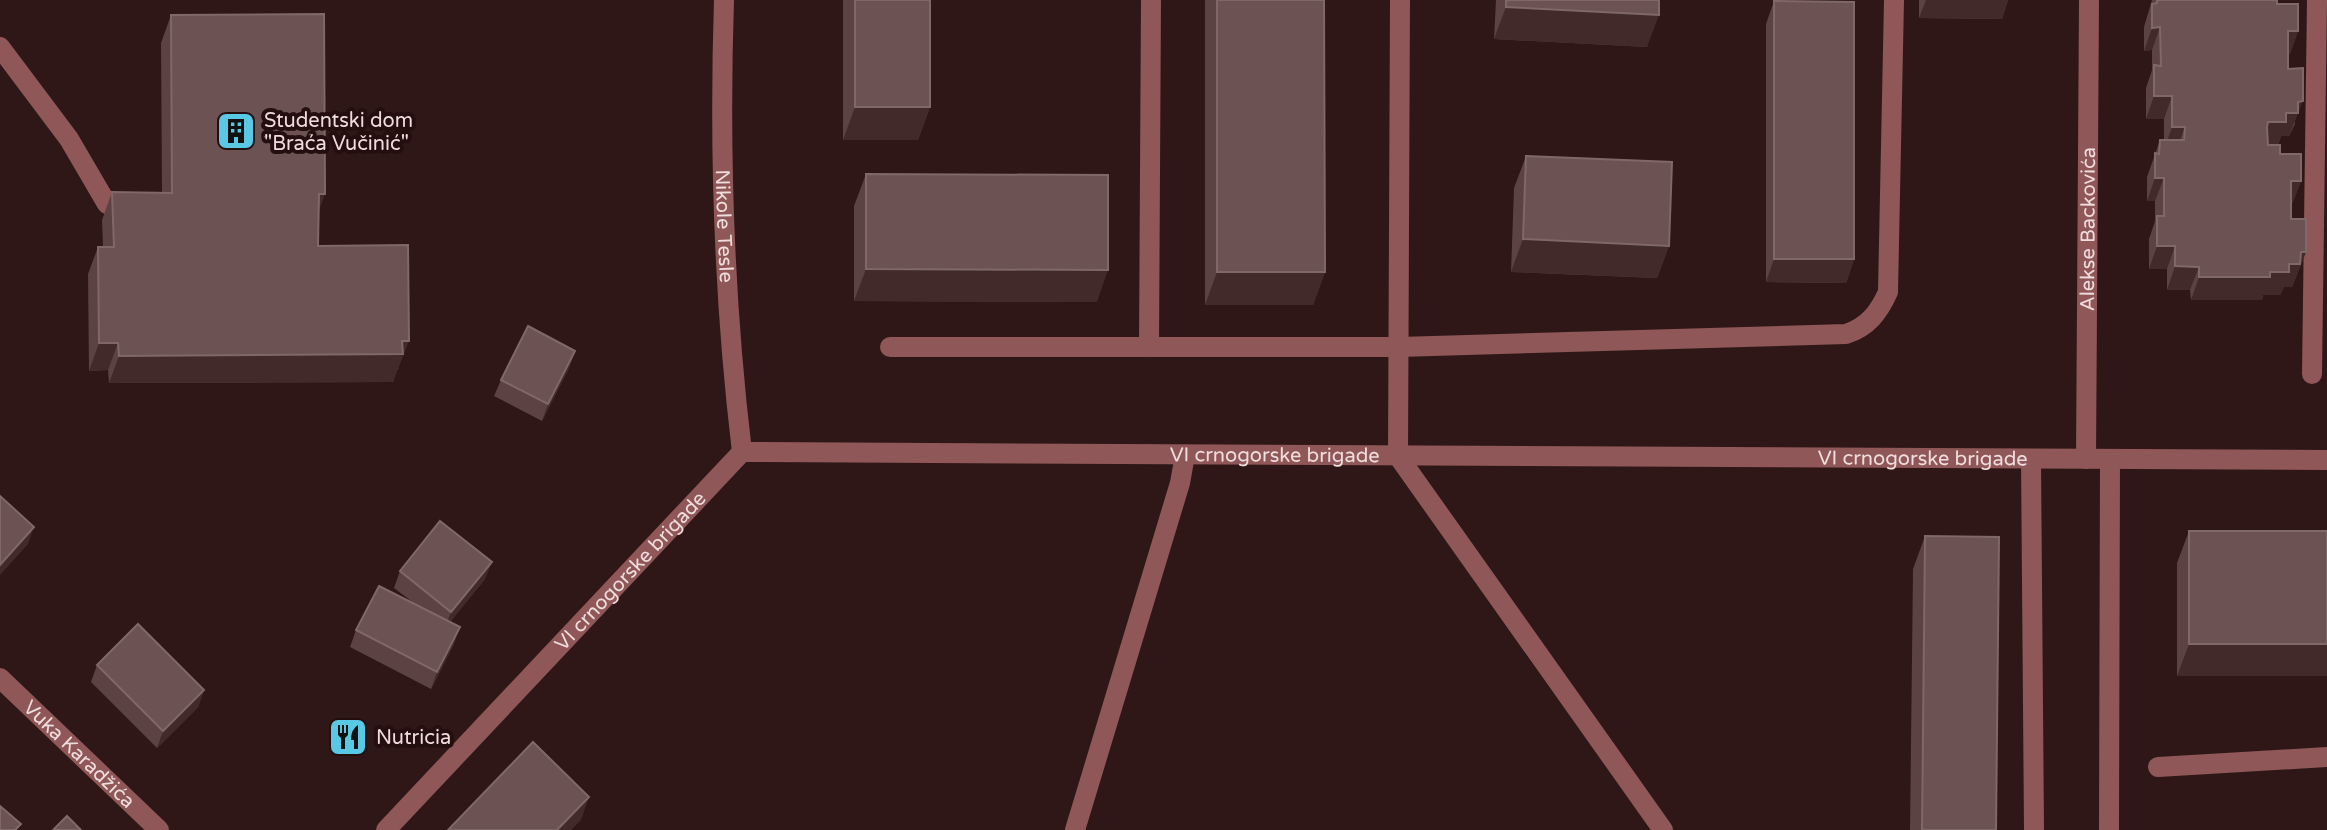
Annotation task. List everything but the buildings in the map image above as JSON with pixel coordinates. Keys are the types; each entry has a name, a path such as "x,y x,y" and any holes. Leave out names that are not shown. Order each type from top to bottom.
{"street":[{"name":"Nikole Tesle","path":"724,0 721,104 729,319 742,452"},
{"path":"1149,347 1151,0"},
{"path":"1400,0 1398,456 1663,830"},
{"path":"890,347 1399,347 1846,334 1859,330 1880,308 1888,292 1894,0"},
{"name":"Alekse Backovića","path":"2086,459 2089,0"},
{"path":"2312,374 2317,0"},
{"path":"0,47 69,139 107,204"},
{"name":"VI crnogorske brigade","path":"386,830 742,452 2327,460"},
{"path":"1075,830 1180,483 1185,455"},
{"path":"2031,459 2034,830"},
{"path":"2109,830 2110,459"},
{"name":"Vuka Karadžića","path":"0,678 159,830"},
{"path":"2158,767 2327,757"}],"place":[{"name":"Studentski dom \"Braća Vučinić\"","path":"236,131"},
{"name":"Nutricia","path":"348,737"}]}
